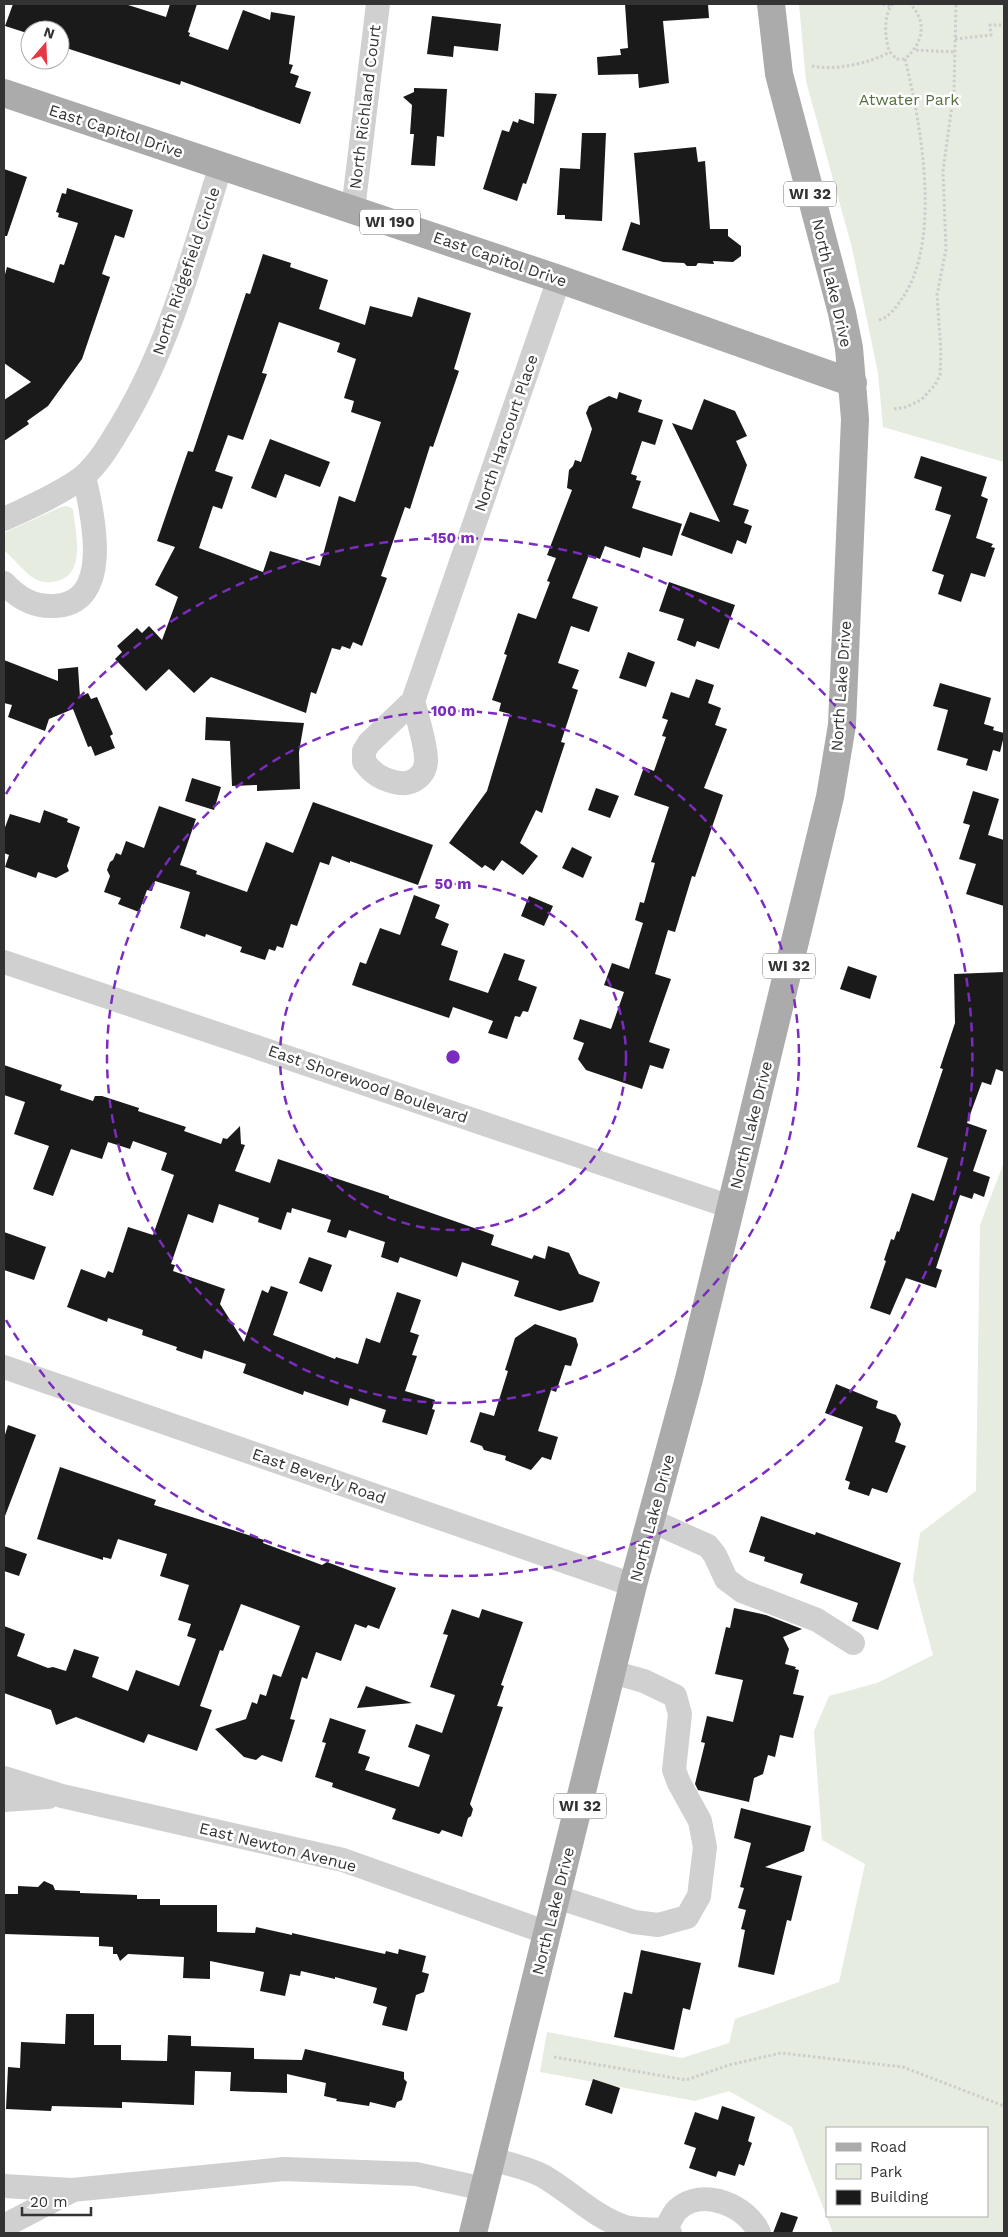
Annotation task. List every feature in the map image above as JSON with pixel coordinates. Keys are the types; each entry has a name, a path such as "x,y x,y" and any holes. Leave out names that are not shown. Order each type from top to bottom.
{"main road":[{"name":"North Lake Drive","path":"473,2233 633,1585 690,1379 830,797 842,725 855,419 853,383 842,313 778,74 771,4"},
{"name":"East Capitol Drive","path":"4,93 560,279 853,383"}],"street":[{"name":"North Richland Court","path":"353,210 378,4"},
{"name":"North Ridgefield Circle","path":"4,519 28,508 84,476 106,450 138,397 169,329 221,165"},
{"name":"North Harcourt Place","path":"413,701 560,279"},
{"path":"4,583 17,596 32,604 45,606 61,606 79,598 89,586 94,560 94,538 92,512 84,476"},
{"name":"East Shorewood Boulevard","path":"4,962 731,1207"},
{"name":"East Beverly Road","path":"4,1367 633,1585"},
{"path":"650,1520 708,1546 715,1555 726,1580 742,1591 817,1620 853,1643"},
{"path":"557,1897 634,1922 658,1925 687,1918 699,1896 705,1846 700,1822 674,1770 680,1714 675,1696 644,1681 612,1672"},
{"name":"East Newton Avenue","path":"4,1778 62,1796 343,1860 548,1933"},
{"path":"4,1800 62,1796"},
{"path":"492,2159 542,2175 603,2217 625,2227 646,2231 668,2232 678,2210 694,2201 718,2200 742,2210 755,2223 760,2233"},
{"path":"4,2186 72,2190 284,2169 416,2174 484,2189"},
{"path":"4,2226 72,2190"}],"path":[{"path":"883,4 891,5 886,23 890,52 898,59 905,60"},
{"path":"905,60 916,50 920,40 921,22 918,12 910,4"},
{"path":"894,409 906,407 922,400 935,385 940,375 941,352 937,295 947,234 943,171 954,91 956,4"},
{"path":"955,39 991,34 990,25 1004,25"},
{"path":"916,50 955,52"},
{"path":"812,66 821,68 862,64 890,52"},
{"path":"879,320 895,308 907,291 923,243 921,131 905,60"},
{"path":"554,2057 686,2080 729,2065 781,2053 903,2068 1004,2106"}],"green space":[{"name":"Atwater Park","path":"799,4 1004,4 1004,462 883,427 878,373 852,248 806,81"},
{"path":"67,506 73,509 77,540 76,561 72,570 66,577 52,582 31,577 4,550 4,533"},
{"path":"1004,1162 1004,2233 833,2233 827,2217 988,2217 988,2127 826,2127 826,2215 792,2127 729,2091 695,2101 540,2072 547,2032 682,2058 729,2043 735,2019 839,1982 865,1864 822,1840 814,1731 829,1696 877,1683 933,1655 913,1580 920,1533 976,1491 980,1225"}],"building":[{"path":"13,4 125,4 166,17 170,4 197,4 188,32 190,33 189,36 228,50 243,10 270,20 271,12 295,16 289,64 293,65 290,73 299,76 295,87 311,92 300,124 181,81 180,85 70,49 70,20 20,20 20,31 5,26"},
{"path":"625,4 708,4 709,18 663,21 669,83 639,88 638,74 598,75 597,57 621,55 620,49 628,48"},
{"path":"432,16 501,24 498,51 454,46 453,57 427,54"},
{"path":"414,88 447,89 444,137 437,136 435,166 411,165 414,134 410,134 412,105 403,97 414,92"},
{"path":"535,93 557,94 526,184 523,183 517,201 483,189 502,130 509,132 513,121 518,123 519,119 534,124"},
{"path":"582,133 606,133 602,221 565,219 565,215 557,215 560,168 580,169"},
{"path":"696,147 698,162 705,161 710,229 728,229 728,236 741,246 741,256 733,262 713,261 714,264 698,263 696,266 687,266 684,263 663,262 622,250 631,222 640,225 634,153"},
{"path":"4,169 27,177 7,236 4,236"},
{"path":"67,188 133,210 124,238 115,235 102,274 110,277 82,359 48,406 27,421 29,424 4,441 4,400 31,382 4,363 4,278 7,267 54,283 60,264 64,265 78,223 58,217 59,213 56,212 62,193 66,194"},
{"path":"263,254 291,263 290,267 328,280 319,309 365,325 370,306 412,317 418,297 471,313 454,369 459,371 433,447 430,446 410,509 405,507 381,576 387,578 362,646 353,642 350,649 342,646 340,650 332,648 316,694 311,692 306,713 211,677 194,693 169,669 146,691 115,659 122,652 117,646 137,628 142,633 149,626 162,640 178,597 155,585 175,547 157,541 188,451 193,452 246,293 250,294","holes":["279,322 340,343 337,352 356,359 344,398 354,401 351,412 381,422 355,502 339,496 320,566 270,551 263,572 199,548 213,506 222,509 233,477 215,471 228,435 243,440 267,374 262,373"]},
{"path":"619,392 642,400 638,412 663,420 655,445 642,441 631,474 637,476 636,480 641,481 632,508 682,524 672,556 643,547 640,558 605,546 600,559 589,555 572,598 598,607 589,632 571,626 558,663 579,670 572,688 578,690 561,742 565,743 542,813 536,810 520,843 538,856 523,875 502,860 494,871 485,865 482,868 449,843 487,791 510,714 499,711 501,703 492,700 507,655 504,654 518,613 536,619 550,582 547,581 556,558 547,555 572,490 567,488 569,470 575,460 581,462 592,429 586,413 589,406 609,396 617,399"},
{"path":"704,399 735,411 747,436 736,441 747,465 733,505 749,510 744,523 752,526 746,544 737,540 732,554 681,535 690,512 720,522 672,423 692,430"},
{"path":"270,439 330,462 320,487 285,474 276,498 251,488"},
{"path":"921,456 987,477 981,496 988,499 976,538 993,544 991,547 995,548 985,577 971,573 961,602 938,594 944,575 932,571 951,515 935,510 942,487 914,478"},
{"path":"669,582 735,605 719,649 697,641 695,647 677,640 684,619 659,611"},
{"path":"628,652 655,662 646,687 619,678"},
{"path":"4,660 58,681 58,669 78,667 80,697 88,693 91,699 97,697 113,734 110,736 115,748 95,756 91,746 88,747 73,709 49,719 45,731 8,717 12,705 4,703"},
{"path":"696,679 714,685 708,703 721,708 715,725 727,729 704,788 723,795 695,877 692,876 675,932 668,930 655,974 671,979 649,1042 670,1049 663,1069 650,1065 642,1089 586,1070 578,1059 584,1043 573,1039 580,1019 611,1029 624,992 604,985 612,963 629,969 643,923 635,920 640,902 644,903 655,863 651,862 669,807 634,795 644,767 654,771 666,737 662,736 668,720 662,718 671,692 689,698"},
{"path":"940,683 991,698 984,724 994,727 993,730 1004,733 1004,736 1000,752 993,750 987,771 966,765 968,759 937,750 948,710 933,706"},
{"path":"206,717 304,723 299,752 300,789 257,791 257,785 232,786 230,741 205,740"},
{"path":"192,778 221,787 214,810 185,801"},
{"path":"596,788 619,796 610,818 588,810"},
{"path":"973,791 999,799 988,835 1004,840 1004,906 966,894 976,864 959,859 970,825 963,823"},
{"path":"313,802 433,845 418,885 332,856 329,865 320,862 297,926 291,924 283,948 277,946 275,951 269,949 265,960 240,952 242,947 206,934 205,937 180,928 190,892 155,881 152,891 147,890 139,912 118,904 121,898 104,892 110,876 107,870 110,862 116,853 121,855 126,841 144,848 159,806 196,819 180,865 197,871 196,874 247,892 266,842 293,853"},
{"path":"44,810 68,819 67,822 80,827 67,866 69,871 56,878 38,872 36,878 5,867 9,855 4,853 4,830 10,814 40,823"},
{"path":"572,847 592,857 583,878 562,868"},
{"path":"414,895 440,905 435,918 449,924 441,945 458,951 449,980 488,993 504,953 525,960 518,980 537,987 528,1012 523,1011 520,1017 515,1016 507,1039 488,1033 493,1021 453,1007 449,1018 352,985 360,962 366,964 380,928 400,935"},
{"path":"529,896 553,906 544,926 521,916"},
{"path":"848,966 877,976 870,999 840,989"},
{"path":"1004,972 1004,1072 996,1069 991,1085 982,1082 967,1123 987,1130 973,1171 990,1177 984,1197 974,1193 972,1199 960,1195 936,1268 942,1270 936,1288 906,1278 890,1315 870,1308 886,1261 884,1260 891,1239 894,1240 897,1231 899,1232 912,1193 934,1201 948,1158 917,1147 943,1069 940,1068 955,1023 954,974"},
{"path":"4,1065 62,1085 60,1090 93,1101 95,1096 102,1096 139,1108 138,1111 186,1127 184,1131 221,1144 223,1138 227,1139 240,1126 241,1144 245,1145 235,1171 270,1183 278,1159 389,1196 389,1198 494,1235 491,1245 532,1259 534,1255 545,1259 548,1246 569,1253 579,1274 600,1282 593,1302 560,1311 514,1296 519,1281 462,1262 457,1277 400,1257 398,1263 381,1257 385,1242 349,1230 346,1238 327,1232 331,1220 292,1208 291,1213 287,1212 281,1230 258,1222 259,1218 219,1204 213,1223 188,1214 171,1264 175,1265 173,1271 225,1289 220,1304 244,1342 262,1290 268,1293 271,1286 288,1292 273,1335 335,1359 336,1357 358,1364 366,1338 380,1343 397,1292 421,1300 410,1332 419,1335 412,1355 417,1356 405,1391 435,1400 432,1409 435,1410 427,1435 382,1422 386,1410 350,1398 348,1406 304,1391 303,1395 243,1373 246,1364 204,1350 202,1359 176,1350 177,1347 142,1335 143,1330 108,1318 107,1322 67,1307 81,1269 105,1278 108,1271 113,1273 128,1227 153,1235 174,1175 161,1170 167,1153 133,1141 130,1149 108,1142 102,1159 71,1149 53,1196 33,1189 49,1146 14,1134 25,1102 4,1095"},
{"path":"4,1232 46,1247 34,1280 4,1270"},
{"path":"309,1257 332,1265 322,1292 299,1283"},
{"path":"535,1324 576,1338 578,1345 571,1366 565,1365 556,1392 551,1390 538,1431 558,1437 551,1460 542,1457 531,1470 505,1460 506,1456 484,1450 482,1446 470,1442 480,1412 494,1416 508,1371 505,1370 515,1338"},
{"path":"836,1384 878,1401 876,1408 896,1415 901,1424 895,1442 906,1446 887,1493 872,1488 869,1496 848,1489 850,1482 845,1480 863,1427 825,1413"},
{"path":"8,1425 36,1435 5,1516 4,1438"},
{"path":"60,1467 156,1500 154,1505 264,1540 263,1543 322,1565 327,1562 396,1588 379,1629 368,1625 366,1628 355,1624 341,1661 316,1652 307,1679 302,1677 290,1719 295,1720 282,1762 262,1755 256,1760 244,1757 215,1729 246,1719 252,1702 257,1704 260,1694 266,1696 273,1674 281,1677 300,1626 241,1604 223,1651 220,1650 200,1706 212,1710 197,1751 148,1734 144,1743 76,1717 56,1725 51,1710 4,1693 4,1626 25,1634 17,1656 48,1668 53,1667 66,1671 74,1649 99,1657 92,1677 128,1691 136,1670 179,1686 196,1639 187,1636 191,1624 178,1620 189,1585 160,1576 167,1554 118,1539 111,1559 103,1557 103,1560 37,1539"},
{"path":"761,1516 815,1535 816,1532 901,1563 878,1630 852,1621 858,1603 800,1583 803,1574 764,1561 765,1557 749,1552"},
{"path":"4,1546 27,1554 19,1576 4,1571"},
{"path":"734,1608 766,1615 802,1629 783,1637 789,1649 785,1664 796,1667 795,1669 799,1670 793,1694 804,1696 793,1738 780,1735 775,1757 768,1755 763,1774 754,1778 749,1802 698,1790 695,1784 705,1743 701,1742 707,1716 733,1722 743,1680 715,1674 726,1627 730,1628"},
{"path":"452,1609 479,1618 482,1609 523,1622 501,1685 504,1686 497,1706 503,1707 470,1804 473,1809 462,1837 442,1830 439,1834 392,1819 396,1809 332,1787 333,1783 315,1777 326,1743 322,1742 330,1718 366,1730 358,1753 370,1757 365,1770 419,1787 430,1755 408,1747 416,1724 442,1733 455,1695 430,1687 448,1635 443,1634"},
{"path":"366,1686 412,1703 357,1708"},
{"path":"741,1808 811,1826 804,1851 765,1867 802,1876 791,1921 787,1920 774,1975 738,1967 745,1930 741,1929 746,1910 738,1908 744,1888 740,1887 751,1843 734,1838"},
{"path":"44,1881 53,1885 55,1890 137,1895 137,1899 160,1899 160,1905 217,1905 217,1932 255,1933 256,1927 292,1935 292,1933 385,1954 386,1951 398,1954 399,1949 426,1956 422,1972 429,1974 424,1992 416,1995 407,2031 382,2025 387,2007 373,2003 377,1988 335,1977 335,1979 301,1971 300,1976 290,1974 285,1996 260,1991 264,1972 210,1961 210,1979 183,1978 184,1957 128,1954 120,1961 117,1954 113,1954 113,1947 99,1946 99,1937 4,1934 4,1894 18,1894 18,1886 38,1887"},
{"path":"641,1950 701,1963 690,2010 683,2008 674,2050 614,2037 624,1992 632,1994"},
{"path":"66,2014 94,2014 94,2045 121,2045 121,2060 167,2061 168,2035 191,2036 191,2046 254,2048 254,2059 302,2060 305,2049 404,2072 404,2079 407,2082 402,2100 397,2102 395,2108 370,2102 369,2106 336,2101 337,2099 324,2096 326,2083 287,2074 287,2093 230,2091 231,2072 195,2071 194,2105 122,2102 122,2108 52,2106 51,2111 6,2109 8,2067 20,2068 21,2042 65,2044"},
{"path":"593,2079 620,2088 612,2114 585,2105"},
{"path":"722,2106 755,2117 748,2141 752,2143 744,2166 739,2164 735,2176 718,2171 716,2177 689,2168 696,2148 684,2144 695,2112 718,2120"},
{"path":"781,2212 798,2217 792,2233 773,2233"}]}
